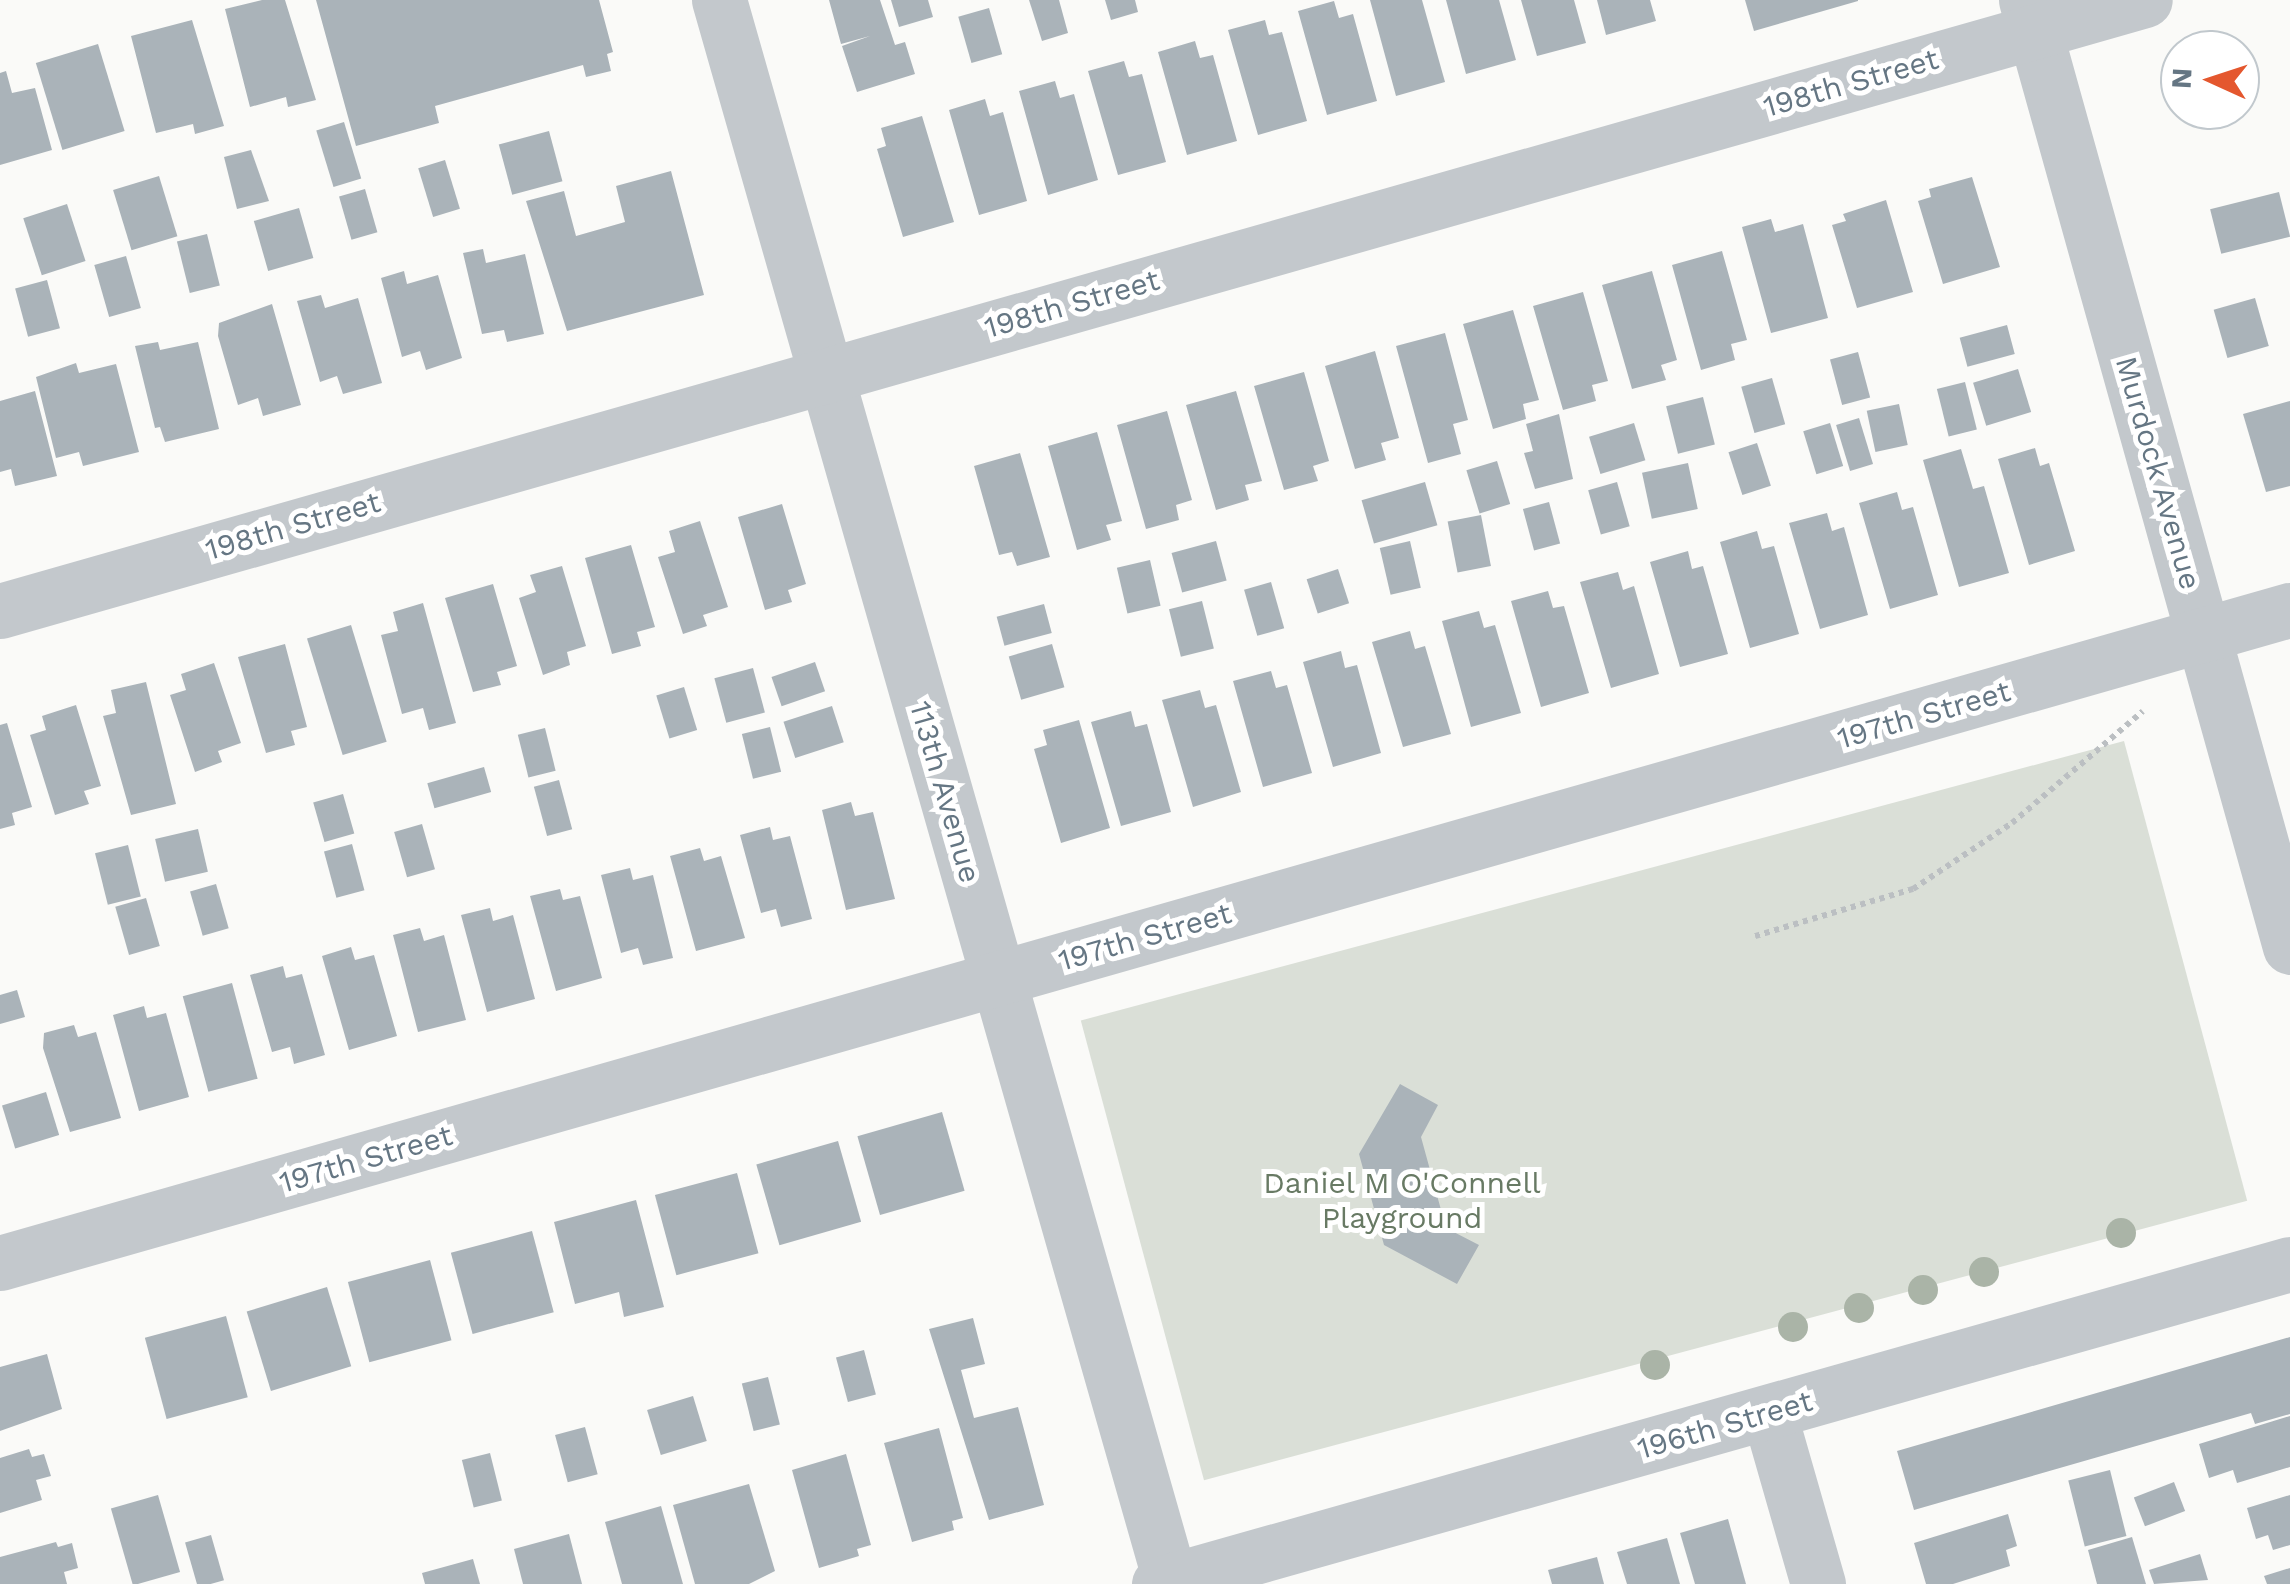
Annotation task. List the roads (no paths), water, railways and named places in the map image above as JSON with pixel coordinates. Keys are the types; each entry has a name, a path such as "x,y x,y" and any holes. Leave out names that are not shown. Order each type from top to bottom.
{"street":[{"name":"113th Avenue","path":"719,0 1167,1583"},
{"name":"198th Street","path":"0,611 826,374 2031,16 2145,0"},
{"name":"Murdock Avenue","path":"2031,16 2290,947"},
{"name":"197th Street","path":"0,1263 2290,610"},
{"name":"196th Street","path":"1167,1583 2290,1264"},
{"path":"1769,1413 1818,1584"}],"park label":[{"name":"Daniel M O'Connell Playground","path":"1402,1200"}]}
